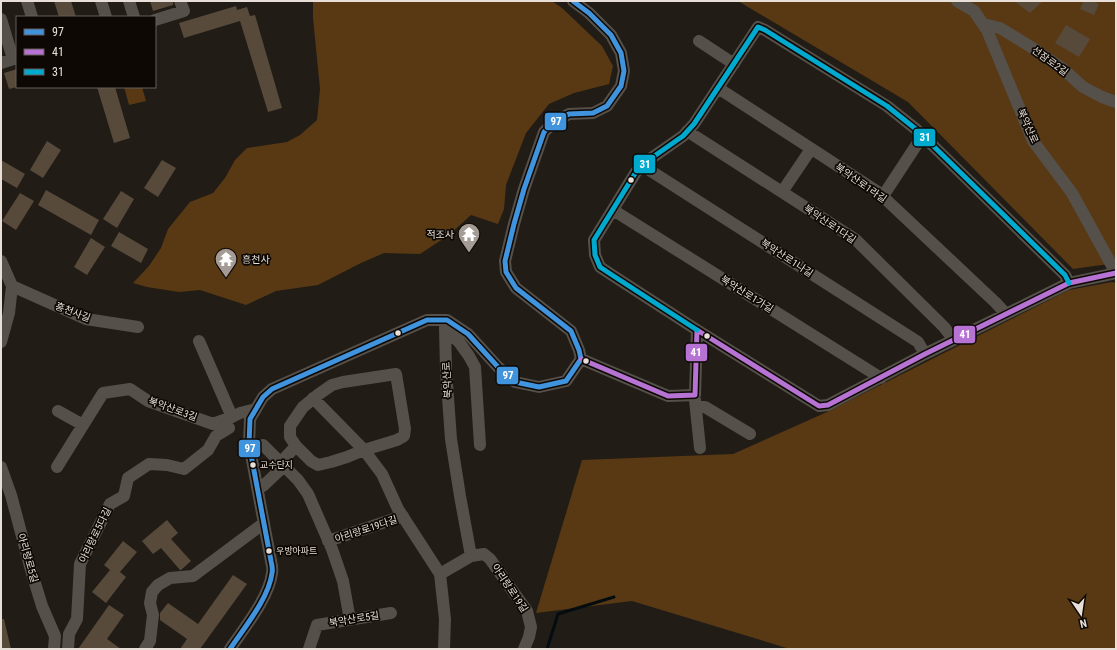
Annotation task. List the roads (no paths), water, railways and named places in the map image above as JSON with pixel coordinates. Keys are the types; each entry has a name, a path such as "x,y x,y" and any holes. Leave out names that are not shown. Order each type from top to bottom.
{"street":[{"path":"27,1 32,16"},
{"path":"101,1 106,16"},
{"path":"129,1 134,16"},
{"path":"156,20 184,11 180,1"},
{"path":"230,649 263,599 271,580 271,561 249,444 250,419 262,397 272,389 427,320 468,334 498,367 515,382 539,387 566,381 581,359 571,331 516,288 506,272 505,261 524,189 544,132 554,122 569,114 594,113 607,106 621,86 624,71 621,53 618,47 611,35 589,13 573,1"},
{"name":"북악산로","path":"957,1 974,11 987,30 1033,141 1072,193 1116,273"},
{"path":"1,19 15,58 1,63"},
{"name":"선잠로2길","path":"983,24 1000,28 1063,69 1083,87 1102,97 1116,102"},
{"path":"1069,283 1065,275 923,135 887,106 765,30 758,28 694,124 683,136 636,172 594,240 595,255 600,267 697,330 820,406 828,405 925,354 1069,283 1116,273"},
{"path":"699,41 734,64"},
{"name":"북악산로1라길","path":"718,88 878,192 1006,314"},
{"name":"북악산로1다길","path":"687,131 855,239 944,327 954,340"},
{"path":"883,196 923,135"},
{"path":"782,192 811,149"},
{"name":"북악산로1나길","path":"643,166 918,342 925,354"},
{"name":"북악산로1가길","path":"613,210 881,378"},
{"path":"1,261 12,286 9,313 1,342"},
{"name":"흥천사길","path":"12,286 86,319 138,327"},
{"path":"446,326 451,335 459,342 469,356 475,368 480,445"},
{"name":"북악산로","path":"446,326 446,370 451,440 471,556"},
{"path":"697,330 696,401 700,448"},
{"path":"199,341 230,422"},
{"path":"581,359 668,396 696,401 750,434"},
{"path":"396,374 405,429 404,436 397,440 318,465 311,461 296,446 290,437 290,426 304,407 313,398 332,385 396,374"},
{"name":"북악산로3길","path":"57,467 103,393 130,389 148,401 213,424 230,422 240,413 256,409"},
{"name":"아리랑로19다길","path":"313,398 364,450 382,474 403,516 440,574 445,619 444,649"},
{"path":"58,411 83,425"},
{"name":"아리랑로5다길","path":"68,649 69,634 77,619 80,564 110,504 124,496 128,478 149,464 167,465 184,469 208,450 216,436 230,422"},
{"path":"263,445 298,480 308,494 343,581 350,620"},
{"path":"257,487 263,486 281,468 280,463 296,446"},
{"name":"아리랑로5길","path":"1,467 4,480 11,495 28,561 42,606 54,636 54,649"},
{"name":"아리랑로19다길","path":"328,541 403,516"},
{"path":"145,649 150,641 153,615 150,603 152,592 158,585 170,578 193,576 264,523"},
{"name":"아리랑로19길","path":"471,556 484,554 490,559 527,611 531,627 524,649"},
{"path":"440,574 471,556"},
{"name":"북악산로5길","path":"309,649 317,625 391,613"}],"waterway":[{"path":"547,649 558,614 614,597"}],"place":[{"name":"적조사","path":"469,254"},
{"name":"흥천사","path":"226,278"},
{"name":"교수단지","path":"253,465"},
{"name":"우방아파트","path":"269,551"}]}
